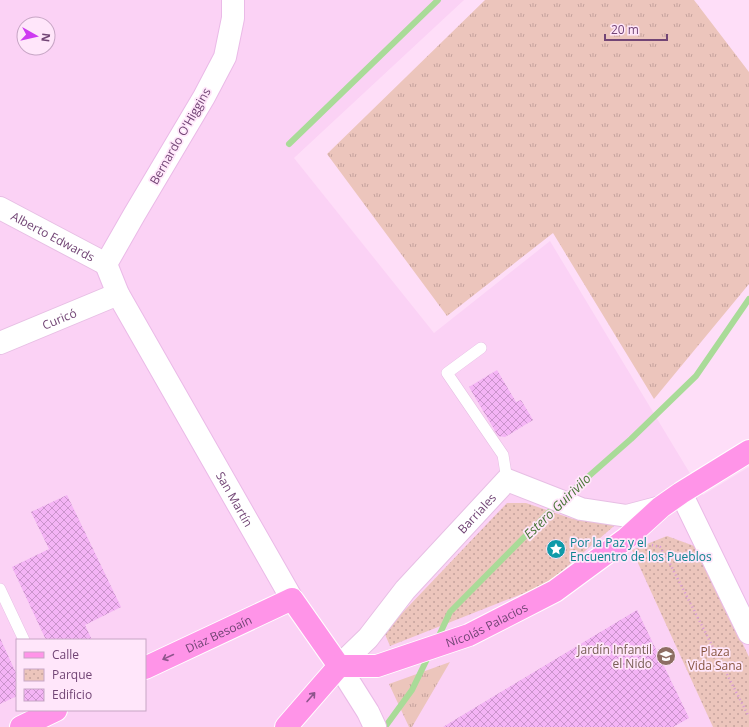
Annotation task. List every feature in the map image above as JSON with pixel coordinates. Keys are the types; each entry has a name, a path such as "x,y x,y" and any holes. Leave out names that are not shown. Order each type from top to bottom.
{"main road":[{"name":"Nicolás Palacios","path":"338,666 377,666 469,635 554,592 627,538 662,507 681,493 749,451"},
{"name":"San Martín","path":"292,599 338,666"},
{"name":"Díaz Besoaín","path":"146,668 292,599"},
{"path":"286,727 338,666"},
{"path":"20,727 54,711"}],"street":[{"name":"Bernardo O'Higgins","path":"106,264 204,98 225,57 233,18 234,0"},
{"name":"Alberto Edwards","path":"0,208 106,264"},
{"name":"San Martín","path":"106,264 118,294 292,599"},
{"name":"Curicó","path":"0,343 118,294"},
{"path":"507,480 581,509 627,516 662,507"},
{"name":"Barriales","path":"338,666 368,638 405,590 507,480"},
{"path":"681,493 749,633"},
{"name":"San Martín","path":"338,666 372,720"}],"lane":[{"path":"481,348 447,373 503,455 507,480"},
{"path":"0,589 24,639"}],"path":[{"path":"627,538 660,547 749,717"}],"shaded area":[{"path":"0,0 464,0 294,158 434,333 550,241 703,495 749,467 749,727 0,727"}],"green space":[{"path":"485,0 694,0 749,72 749,284 654,399 553,233 447,316 327,154"},
{"path":"507,503 526,503 573,519 598,518 614,526 547,584 390,646 384,632"},
{"name":"Plaza Vida Sana","path":"667,536 697,547 749,657 749,727 713,727 632,550"},
{"path":"450,662 412,727 409,727 389,684"}],"building":[{"path":"497,370 516,402 521,400 533,420 505,437 498,436 469,387"},
{"path":"67,495 121,607 85,625 92,639 46,639 12,567 49,549 31,512"},
{"path":"637,610 689,718 673,727 443,727"},
{"path":"0,638 16,673 16,696 0,704"}],"waterway":[{"path":"289,144 438,0"},
{"name":"Estero Guirivilo","path":"564,498 631,439 696,376 749,299"},
{"name":"Estero Guirivilo","path":"437,640 450,612 557,504"},
{"name":"Estero Guirivilo","path":"385,727 412,690 429,655"}],"place":[{"name":"Por la Paz y el Encuentro de los Pueblos","path":"556,549"},
{"name":"Jardín Infantil el Nido","path":"666,656"}]}
